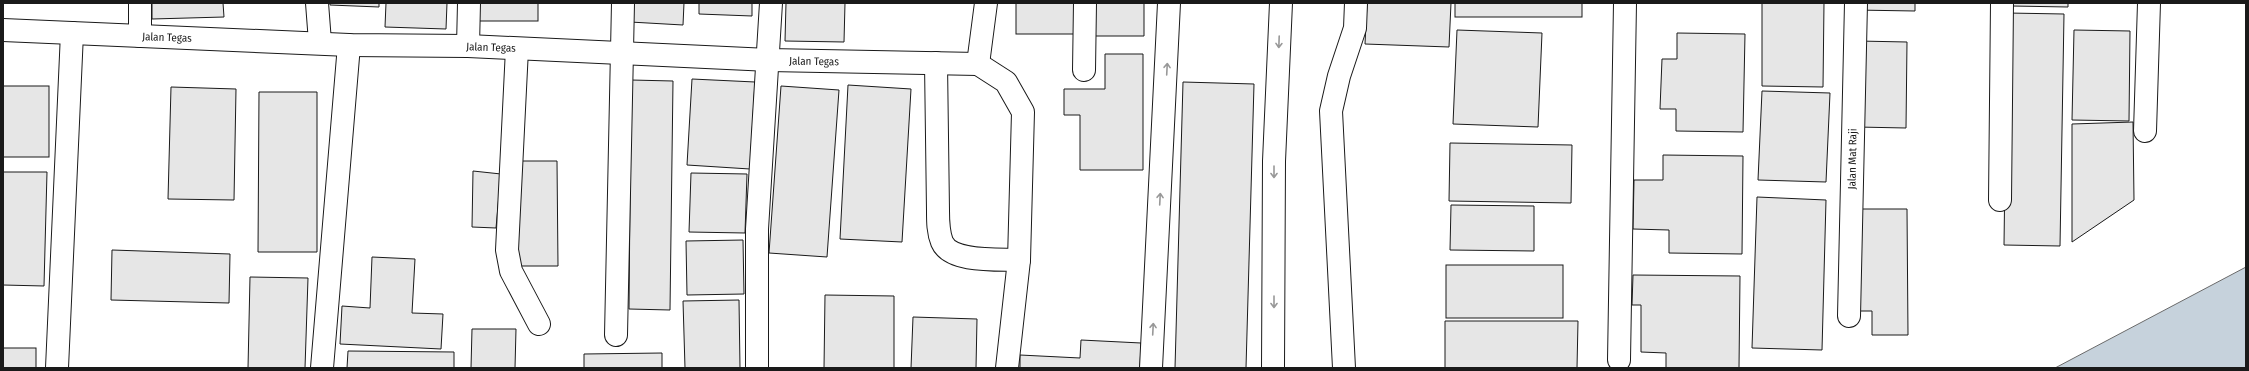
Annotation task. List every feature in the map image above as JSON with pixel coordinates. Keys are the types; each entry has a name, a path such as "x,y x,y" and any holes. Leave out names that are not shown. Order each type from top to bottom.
{"street":[{"path":"140,3 140,36"},
{"path":"317,3 320,42"},
{"path":"468,46 469,3"},
{"path":"616,335 623,3"},
{"path":"757,368 757,229 769,60 771,3"},
{"path":"986,3 978,64 1006,82 1023,112 1019,260 1007,368"},
{"path":"1084,70 1085,3"},
{"path":"1151,368 1169,3"},
{"path":"1273,368 1274,161 1281,3"},
{"path":"1344,368 1331,111 1339,76 1355,28 1356,3"},
{"path":"1618,360 1626,3"},
{"name":"Jalan Mat Raji","path":"1849,316 1856,3"},
{"path":"2000,200 2002,3"},
{"path":"2145,131 2149,3"},
{"name":"Jalan Tegas","path":"3,30 320,42 349,45 468,46 769,60 978,64"},
{"path":"57,368 72,33"},
{"path":"322,368 349,45"},
{"path":"517,49 507,250 511,271 539,324"},
{"path":"936,63 938,217 942,243 958,256 1019,260"}],"shaded area":[{"path":"2246,267 2246,368 2055,368"}],"building":[{"path":"152,3 223,3 224,17 152,19"},
{"path":"330,3 379,3 379,7 330,5"},
{"path":"386,3 447,3 446,29 385,27"},
{"path":"478,3 538,3 538,21 478,21"},
{"path":"631,3 684,3 683,25 630,22"},
{"path":"699,3 752,3 752,16 699,14"},
{"path":"786,3 845,3 844,42 785,41"},
{"path":"1016,3 1080,3 1080,34 1016,34"},
{"path":"1094,3 1144,3 1144,36 1093,36"},
{"path":"1367,3 1451,3 1449,47 1365,44"},
{"path":"1455,3 1582,3 1582,17 1455,17"},
{"path":"1762,3 1824,3 1823,87 1762,86"},
{"path":"1856,3 1915,3 1915,11 1855,10"},
{"path":"2011,3 2068,3 2068,7 2011,6"},
{"path":"2007,13 2064,14 2060,246 2004,245"},
{"path":"1457,30 1542,33 1538,127 1453,124"},
{"path":"2074,30 2130,31 2129,121 2072,120"},
{"path":"1677,33 1745,34 1743,132 1676,131 1676,109 1660,109 1662,59 1677,59"},
{"path":"1858,41 1907,42 1906,128 1857,127"},
{"path":"1105,54 1143,54 1143,170 1080,170 1080,115 1064,115 1064,89 1105,89"},
{"path":"692,79 755,82 750,169 687,165"},
{"path":"631,80 673,81 670,310 629,309"},
{"path":"1183,82 1254,84 1246,368 1175,368"},
{"path":"848,85 911,89 902,242 840,239"},
{"path":"3,86 49,86 49,157 3,157"},
{"path":"781,86 839,90 827,257 769,253"},
{"path":"171,87 236,89 234,200 168,199"},
{"path":"1762,91 1830,93 1826,182 1758,180"},
{"path":"259,92 317,92 317,252 258,252"},
{"path":"2133,122 2134,200 2072,242 2072,124"},
{"path":"1450,143 1572,145 1571,203 1449,201"},
{"path":"1663,155 1743,156 1742,254 1669,253 1669,230 1633,229 1634,180 1663,180"},
{"path":"517,161 557,161 558,266 517,266"},
{"path":"473,171 501,174 496,228 472,227"},
{"path":"3,172 47,172 44,286 3,285"},
{"path":"691,173 747,174 745,233 689,232"},
{"path":"1757,197 1826,200 1822,350 1752,348"},
{"path":"1451,205 1534,206 1534,251 1450,250"},
{"path":"1853,209 1907,209 1908,335 1872,335 1872,311 1853,311"},
{"path":"743,240 744,294 687,295 686,241"},
{"path":"112,250 230,254 229,303 111,300"},
{"path":"372,257 415,259 412,313 443,314 441,349 340,344 342,306 370,308"},
{"path":"1446,265 1563,265 1563,318 1446,318"},
{"path":"1633,275 1740,276 1739,368 1666,368 1666,353 1641,352 1641,305 1632,305"},
{"path":"250,277 308,278 305,368 248,368"},
{"path":"825,295 894,296 894,368 824,368"},
{"path":"739,300 740,368 685,368 683,301"},
{"path":"913,317 977,319 976,368 911,368"},
{"path":"1445,321 1578,321 1577,368 1445,368"},
{"path":"472,329 516,329 515,368 471,368"},
{"path":"1081,340 1141,343 1140,368 1020,368 1020,355 1080,358"},
{"path":"3,348 36,348 36,368 3,368"},
{"path":"348,351 454,352 454,368 347,368"},
{"path":"662,353 662,368 584,368 584,354"}]}
